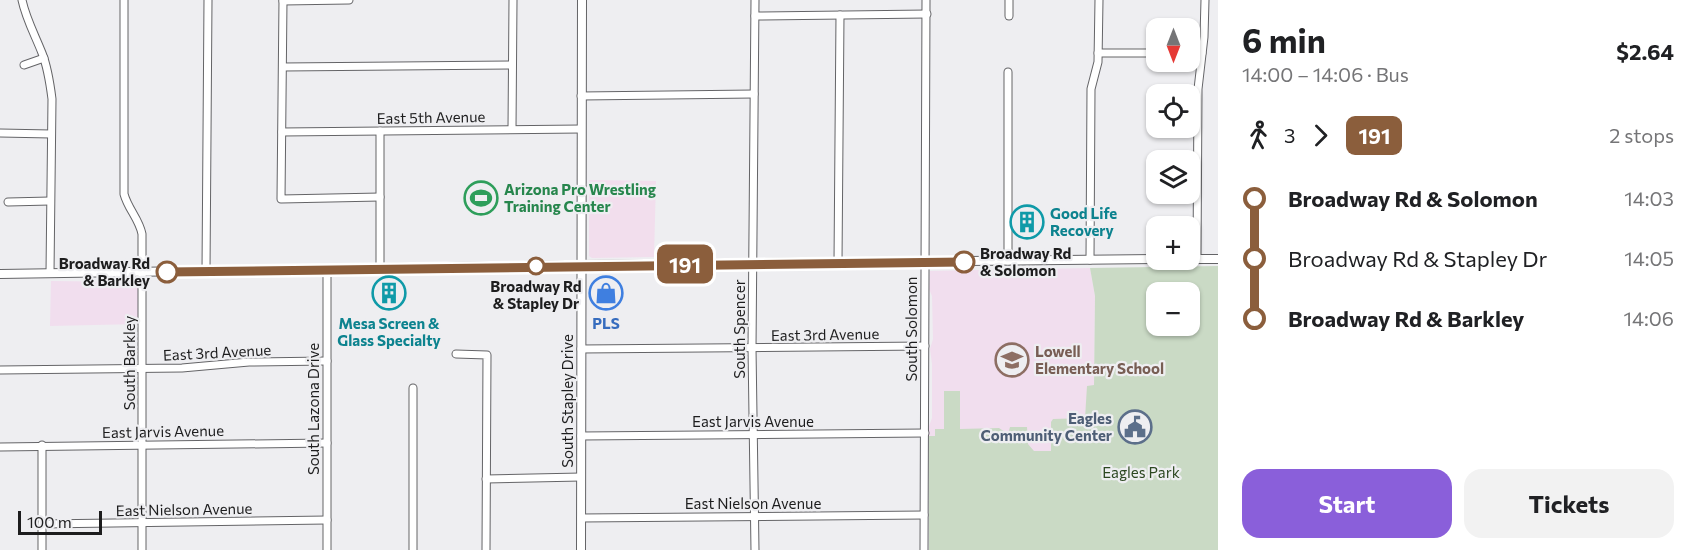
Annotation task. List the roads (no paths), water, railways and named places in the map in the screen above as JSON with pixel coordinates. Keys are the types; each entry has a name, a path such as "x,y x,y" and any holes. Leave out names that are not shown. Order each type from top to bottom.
{"main road":[{"name":"South Stapley Drive","path":"581,550 582,0"},
{"path":"0,274 1146,259"},
{"path":"1200,259 1218,259"}],"street":[{"path":"22,0 49,74 52,99 50,273"},
{"name":"South Barkley","path":"124,0 124,194 127,204 140,223 142,234 142,550"},
{"path":"206,271 208,0"},
{"path":"349,0 283,0 280,199 380,196"},
{"path":"512,129 513,0"},
{"name":"South Spencer","path":"755,0 752,348 755,550"},
{"name":"South Solomon","path":"924,550 926,0"},
{"path":"1009,0 1009,16"},
{"path":"1090,260 1091,89 1098,53 1098,0"},
{"path":"1194,216 1198,89 1205,0"},
{"path":"755,16 927,14"},
{"path":"838,263 840,15"},
{"path":"1098,53 1146,53"},
{"path":"24,65 44,58"},
{"path":"283,67 512,65"},
{"path":"1008,72 1008,261"},
{"path":"581,96 754,94"},
{"name":"East 5th Avenue","path":"282,132 581,129"},
{"path":"380,131 380,268"},
{"path":"0,133 51,134"},
{"path":"8,202 50,201"},
{"name":"South Lazona Drive","path":"327,269 327,550"},
{"name":"East 3rd Avenue","path":"581,349 925,346"},
{"path":"456,354 487,355 486,550"},
{"name":"East 3rd Avenue","path":"0,370 182,368 249,362 327,361"},
{"path":"412,388 413,550"},
{"name":"East Jarvis Avenue","path":"581,436 925,433"},
{"name":"East Jarvis Avenue","path":"0,447 327,443"},
{"path":"42,446 42,550"},
{"path":"486,479 581,477"},
{"name":"East Nielson Avenue","path":"581,518 924,515"},
{"name":"East Nielson Avenue","path":"42,524 327,520"}],"place":[{"name":"Arizona Pro Wrestling Training Center","path":"481,198"},
{"name":"Good Life Recovery","path":"1027,222"},
{"name":"Broadway Rd & Solomon","path":"964,262"},
{"name":"Broadway Rd & Stapley Dr","path":"536,266"},
{"name":"Broadway Rd & Barkley","path":"167,272"},
{"name":"Mesa Screen & Glass Specialty","path":"389,293"},
{"name":"PLS","path":"606,293"},
{"name":"Lowell Elementary School","path":"1012,360"},
{"name":"Eagles Community Center","path":"1135,427"}],"park label":[{"name":"Eagles Park","path":"1141,472"}]}
